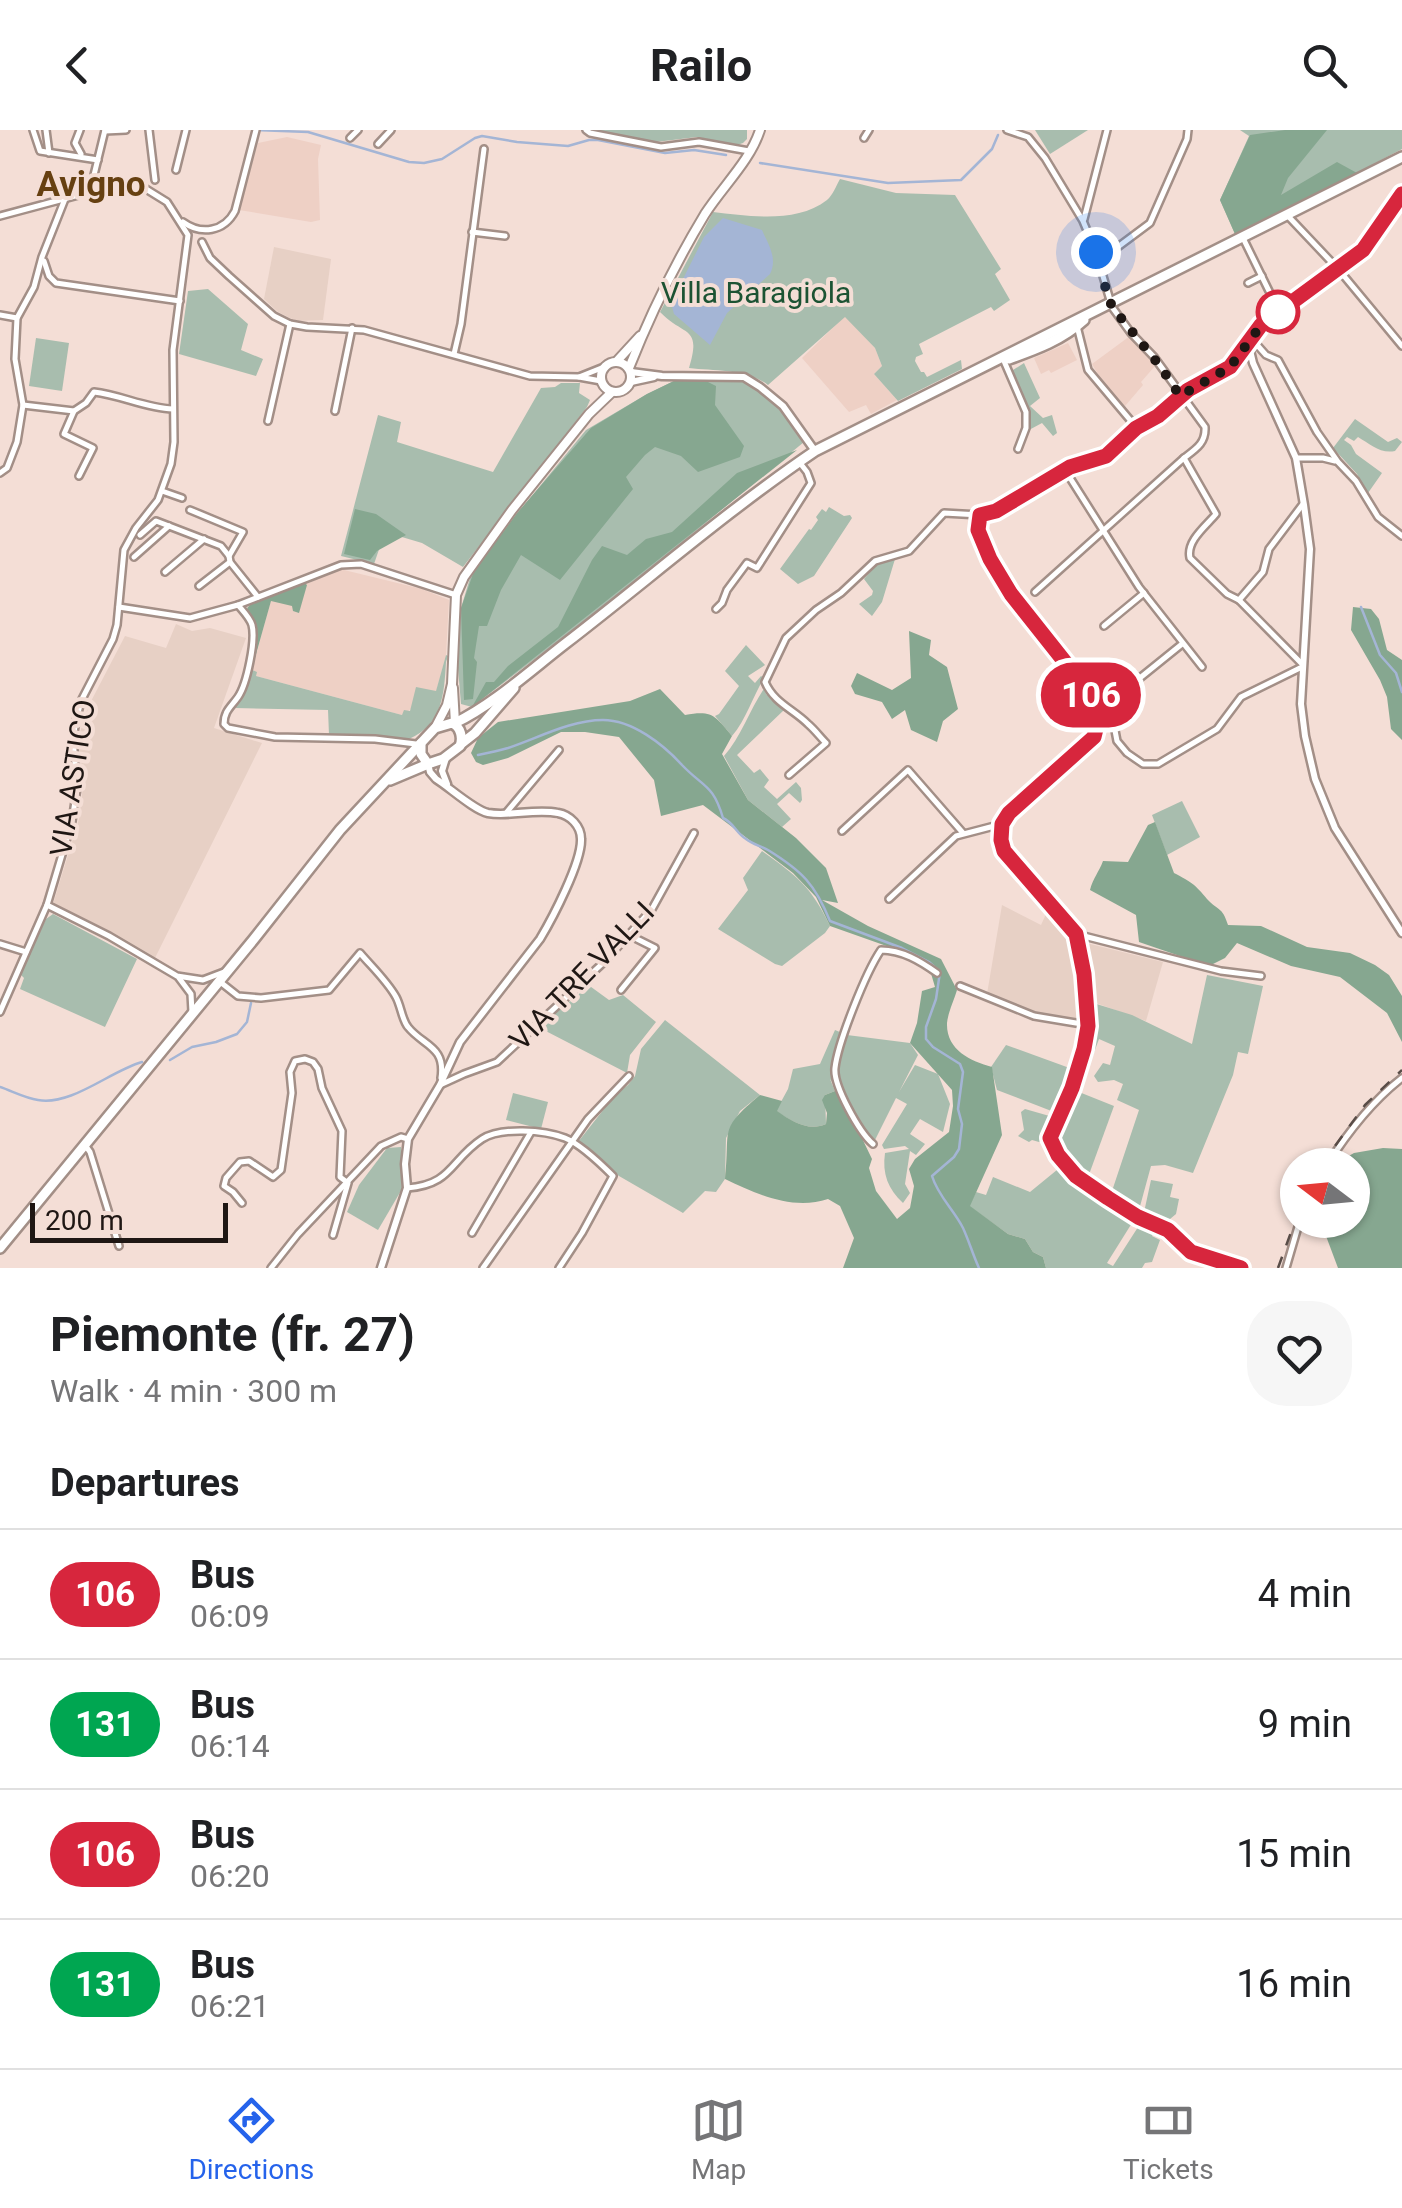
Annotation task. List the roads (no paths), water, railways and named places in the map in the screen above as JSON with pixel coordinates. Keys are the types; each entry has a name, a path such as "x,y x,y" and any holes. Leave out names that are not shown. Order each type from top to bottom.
{"main road":[{"path":"602,383 612,392 622,392 643,333 702,220 739,163 752,151 760,130"},
{"path":"436,728 468,716 522,677 752,494 815,450 1402,157"},
{"path":"973,371 1044,347 1072,332 1093,312"},
{"path":"589,414 602,383 604,366 617,361 643,333"},
{"path":"617,361 630,374"},
{"path":"461,744 452,684 456,595 464,576 589,414 612,392"},
{"path":"387,781 429,768 446,758 475,733 522,677"},
{"path":"0,1248 340,830 436,728 452,684"},
{"path":"421,743 421,754 429,768"}],"street":[{"path":"33,130 40,152 98,160"},
{"path":"46,130 49,153"},
{"path":"80,130 76,148 83,156"},
{"path":"94,190 105,131 126,130"},
{"path":"149,130 155,180"},
{"path":"176,170 186,130"},
{"path":"350,138 358,130"},
{"path":"378,144 392,130"},
{"path":"586,130 661,147 699,142 752,151"},
{"path":"864,138 869,130"},
{"path":"1008,130 1028,137 1044,158 1083,222 1110,302 1202,422 1206,434 1201,445 1035,592"},
{"path":"1083,222 1107,130"},
{"path":"1098,261 1150,223 1190,130"},
{"name":"VIA ASTICO","path":"0,1012 47,905 62,857 76,802 76,721 89,684 113,639 128,540 162,491 173,456 173,360 186,251 195,238 228,223 235,211 255,132"},
{"path":"454,354 484,149"},
{"path":"0,216 94,190 126,185 146,189 167,202 206,252 267,310 290,324 352,328 530,376 579,377 602,383"},
{"path":"789,775 826,744 808,722 769,692 765,682 786,638 816,610 842,593 869,565 915,546 944,513 980,515 996,511 1065,470 1106,456 1180,396 1224,372 1272,316 1363,250 1402,194"},
{"path":"0,473 7,468 17,442 23,405 15,360 17,318 34,287 64,198"},
{"path":"1287,215 1402,346"},
{"path":"472,232 505,236"},
{"path":"1242,238 1269,292"},
{"path":"42,256 49,276 56,282 180,301"},
{"path":"1248,283 1262,276"},
{"path":"0,316 17,318"},
{"path":"268,421 290,324"},
{"path":"1077,326 1088,370 1136,428"},
{"path":"335,411 352,328"},
{"path":"1249,340 1278,360 1338,462 1356,481 1378,517 1402,536"},
{"path":"1249,340 1257,372 1296,458 1304,504 1310,549 1302,666 1303,726 1321,798 1335,828 1402,933"},
{"path":"1250,353 1258,346"},
{"path":"1240,352 1246,354 1257,372"},
{"path":"1004,361 1026,412 1026,428 1018,449"},
{"path":"579,377 604,366"},
{"path":"630,374 744,377 783,406 815,450"},
{"path":"80,476 93,448 64,434 74,411 94,392 156,409 172,409"},
{"path":"23,405 74,411"},
{"path":"1184,458 1216,514 1191,543 1189,555 1227,594 1240,600 1302,666"},
{"path":"1296,458 1338,462"},
{"path":"716,609 747,562 757,568 810,483 798,462"},
{"path":"1065,470 1144,593 1202,667"},
{"path":"162,491 182,498"},
{"path":"1240,600 1263,572 1270,549 1304,504"},
{"path":"190,510 243,532 229,559 199,586"},
{"path":"980,515 978,530 992,562 1011,594 1095,700 1099,717 1094,737 1009,813 1002,824 1001,840 1010,859 1076,934 1084,974 1088,1026 1084,1049 1050,1138 1076,1176 1138,1217 1168,1230 1191,1252 1241,1268"},
{"path":"140,536 156,521 221,546 258,597"},
{"path":"134,557 169,526"},
{"path":"165,572 204,540"},
{"path":"120,607 200,617 341,564 360,564 456,595"},
{"path":"1104,626 1144,593"},
{"path":"238,605 253,627 253,636 246,680 238,698 225,712 224,724 228,728 297,739 421,743"},
{"path":"1125,690 1182,644"},
{"path":"1099,717 1113,720 1117,742 1126,753 1143,764 1158,764 1217,729 1241,696 1302,666"},
{"path":"506,813 560,750"},
{"path":"446,758 442,771 447,785"},
{"path":"381,1268 406,1188 408,1139 440,1086 460,1042 549,924 579,856 582,840 573,820 556,812 484,812 429,768"},
{"path":"842,831 908,770 963,834"},
{"path":"888,899 956,836 1002,824"},
{"name":"VIA TRE VALLI","path":"440,1086 498,1062 605,961 652,908 694,833"},
{"path":"47,905 98,930 177,976 190,990 207,996 204,985 196,980"},
{"path":"621,990 656,948 628,934"},
{"path":"1076,934 1221,971 1261,976"},
{"path":"0,944 26,952"},
{"path":"872,1144 838,1088 834,1070 852,1013 880,950 920,960 937,974"},
{"path":"219,981 238,996 250,997 329,990 360,953 392,990 406,1026 439,1055 440,1086"},
{"path":"177,976 214,978 229,969"},
{"path":"960,986 1034,1016 1088,1026"},
{"path":"190,990 191,1016"},
{"path":"242,1203 224,1186 226,1178 240,1162 249,1161 273,1177 281,1170 292,1092 290,1072 295,1061 305,1059 314,1062 318,1069 322,1088 342,1131 340,1178 348,1183"},
{"path":"484,1268 588,1119 629,1076"},
{"path":"1339,1148 1376,1100 1402,1078"},
{"path":"406,1188 427,1187 443,1178 471,1148 500,1131 562,1136 574,1142 613,1176 560,1268"},
{"path":"472,1233 531,1132"},
{"path":"271,1268 381,1146 401,1137 408,1139"},
{"path":"84,1144 90,1152 119,1246"},
{"path":"333,1235 348,1183"},
{"path":"1286,1268 1295,1238"}],"water":[{"path":"723,218 762,230 773,262 770,274 727,313 710,345 674,314 671,303 704,237"}],"waterway":[{"path":"255,130 308,132 424,163 442,159 482,136 568,146 598,140 665,153 694,150 726,155"},
{"path":"760,163 888,183 961,180 992,149 998,135"},
{"path":"1361,607 1380,655 1396,673 1402,692"},
{"path":"478,755 591,721 614,721 636,729 666,749 707,787 723,818 743,837 799,872 819,897 830,921 902,948 940,972 926,1039 960,1064 963,1072 958,1109 962,1124 959,1149 932,1176 963,1228 979,1268"},
{"path":"170,1060 192,1047 237,1034 247,1022 251,1003"},
{"path":"0,1087 33,1099 64,1098 142,1062"}],"railway":[{"path":"1333,1148 1365,1105 1402,1070"},
{"path":"1278,1268 1289,1238"}],"district":[{"name":"Avigno","path":"91,184"}],"park label":[{"name":"Villa Baragiola","path":"756,293"}]}
